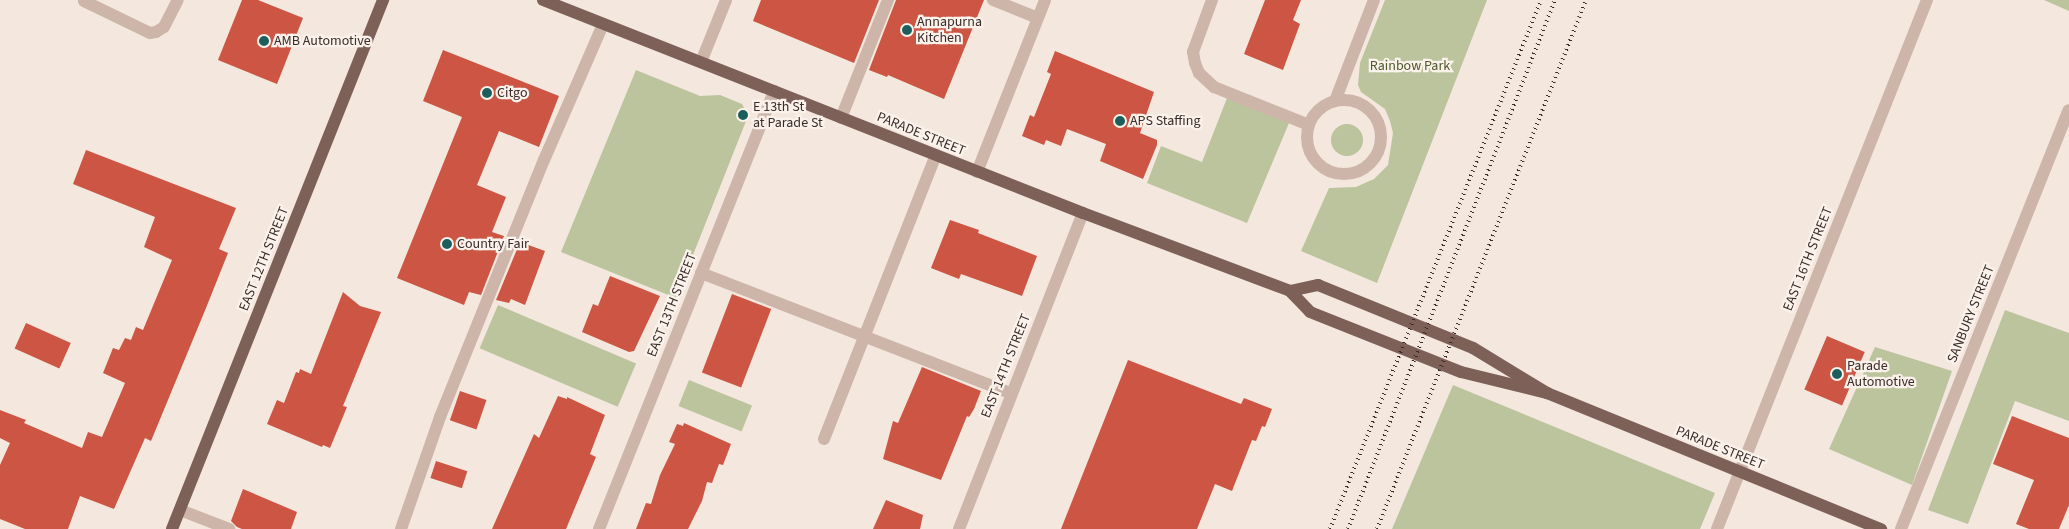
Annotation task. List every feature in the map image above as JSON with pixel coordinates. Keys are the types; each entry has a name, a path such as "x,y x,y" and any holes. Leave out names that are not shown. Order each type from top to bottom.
{"main road":[{"name":"EAST 12TH STREET","path":"172,529 383,0"},
{"name":"PARADE STREET","path":"543,0 563,4 603,24 1083,214 1290,291 1310,312 1461,372 1547,393"},
{"name":"PARADE STREET","path":"1290,291 1318,285 1472,348 1547,393 1881,529"}],"street":[{"path":"84,1 150,33 156,32 164,26 178,0"},
{"path":"701,62 726,0"},
{"path":"841,118 888,0"},
{"path":"993,0 1038,18"},
{"path":"977,172 1046,0"},
{"path":"1212,0 1193,52 1199,73 1214,87 1309,125"},
{"path":"1335,101 1374,0"},
{"name":"EAST 16TH STREET","path":"1717,529 1927,0"},
{"path":"401,529 440,417 540,169 603,24"},
{"name":"EAST 13TH STREET","path":"599,529 774,92"},
{"path":"1347,100 1359,103 1369,110 1376,119 1380,131 1380,143 1376,154 1369,164 1347,173 1334,172 1324,168 1314,159 1307,137 1309,125 1319,110 1335,101 1347,100"},
{"name":"SANBURY STREET","path":"1901,529 2069,110"},
{"path":"824,439 863,335 936,155"},
{"name":"EAST 14TH STREET","path":"958,529 1083,214"},
{"path":"702,273 1011,393"},
{"path":"180,510 229,529"}],"green space":[{"name":"Rainbow Park","path":"1385,0 1487,0 1377,283 1301,251 1329,188 1356,187 1374,179 1388,165 1393,133 1390,121 1385,109 1361,92 1358,85 1360,63"},
{"path":"2044,0 2069,0 2069,11"},
{"path":"636,70 700,96 720,95 742,104 748,116 676,298 561,252"},
{"path":"1227,98 1289,123 1247,223 1147,183 1161,146 1202,162"},
{"path":"1347,124 1353,125 1358,129 1362,134 1362,146 1358,151 1353,155 1347,156 1341,155 1336,151 1332,146 1331,140 1332,134 1336,129 1341,125"},
{"path":"498,305 636,364 618,407 480,348"},
{"path":"2005,310 2069,333 2069,421 2015,401 1968,524 1928,510"},
{"path":"1875,347 1952,371 1912,485 1829,449"},
{"path":"689,380 752,405 742,431 679,406"},
{"path":"1453,385 1715,493 1700,529 1392,529"}],"building":[{"path":"242,0 258,0 303,18 277,84 218,60"},
{"path":"761,0 879,0 854,63 753,21"},
{"path":"896,0 984,0 944,99 888,75 887,77 869,70"},
{"path":"1265,0 1301,0 1293,20 1300,24 1283,70 1244,54"},
{"path":"443,50 559,96 539,147 499,131 477,185 506,197 492,232 504,236 481,295 469,292 464,305 397,278 462,117 423,101"},
{"path":"1055,51 1154,92 1140,133 1157,140 1157,145 1143,179 1100,161 1106,144 1067,129 1061,146 1046,140 1044,145 1022,136 1030,115 1034,117 1051,74 1047,72"},
{"path":"86,150 236,208 219,249 228,253 206,308 151,441 145,438 114,509 80,496 68,529 25,529 0,519 0,465 10,443 0,438 0,410 26,420 24,423 82,448 88,432 102,437 125,383 103,373 113,348 119,350 125,338 131,340 136,327 143,330 172,260 144,247 155,217 73,184"},
{"path":"950,220 979,230 978,233 1037,256 1022,296 961,274 959,279 931,268"},
{"path":"520,242 545,251 525,305 511,299 509,303 496,300"},
{"path":"610,276 660,296 634,351 629,352 582,332 593,304 598,306"},
{"path":"343,292 360,306 381,312 343,406 347,407 330,448 323,445 322,447 267,424 277,400 284,403 296,372 299,373 300,369 311,374"},
{"path":"732,294 771,309 741,387 702,372"},
{"path":"26,323 71,343 59,369 15,349"},
{"path":"1827,336 1865,352 1842,405 1804,389"},
{"path":"1128,360 1241,404 1244,398 1272,409 1265,427 1262,426 1256,441 1252,440 1232,491 1215,484 1197,529 1061,529"},
{"path":"922,367 981,391 974,409 969,417 967,416 941,480 883,459 893,421 898,423"},
{"path":"460,391 486,400 476,429 450,420"},
{"path":"558,396 567,399 567,397 605,415 590,454 596,457 566,529 492,529 534,434 539,438"},
{"path":"2012,416 2069,438 2069,505 2059,529 2029,529 2016,524 2034,480 1993,464"},
{"path":"684,423 731,444 723,465 719,464 712,483 707,482 702,501 688,529 636,529 646,503 651,504 660,475 675,444 669,442 677,424 683,426"},
{"path":"436,461 467,471 462,488 430,478"},
{"path":"243,489 297,512 291,529 242,529 237,527 231,521"},
{"path":"886,500 923,515 920,529 873,529"}],"railway":[{"path":"1330,529 1541,0"},
{"path":"1348,529 1555,0"},
{"path":"1377,529 1586,0"}],"place":[{"name":"Annapurna Kitchen","path":"907,30"},
{"name":"AMB Automotive","path":"264,41"},
{"name":"Citgo","path":"487,93"},
{"name":"E 13th St at Parade St","path":"743,115"},
{"name":"APS Staffing","path":"1120,121"},
{"name":"Country Fair","path":"447,244"},
{"name":"Parade Automotive","path":"1837,374"}]}
